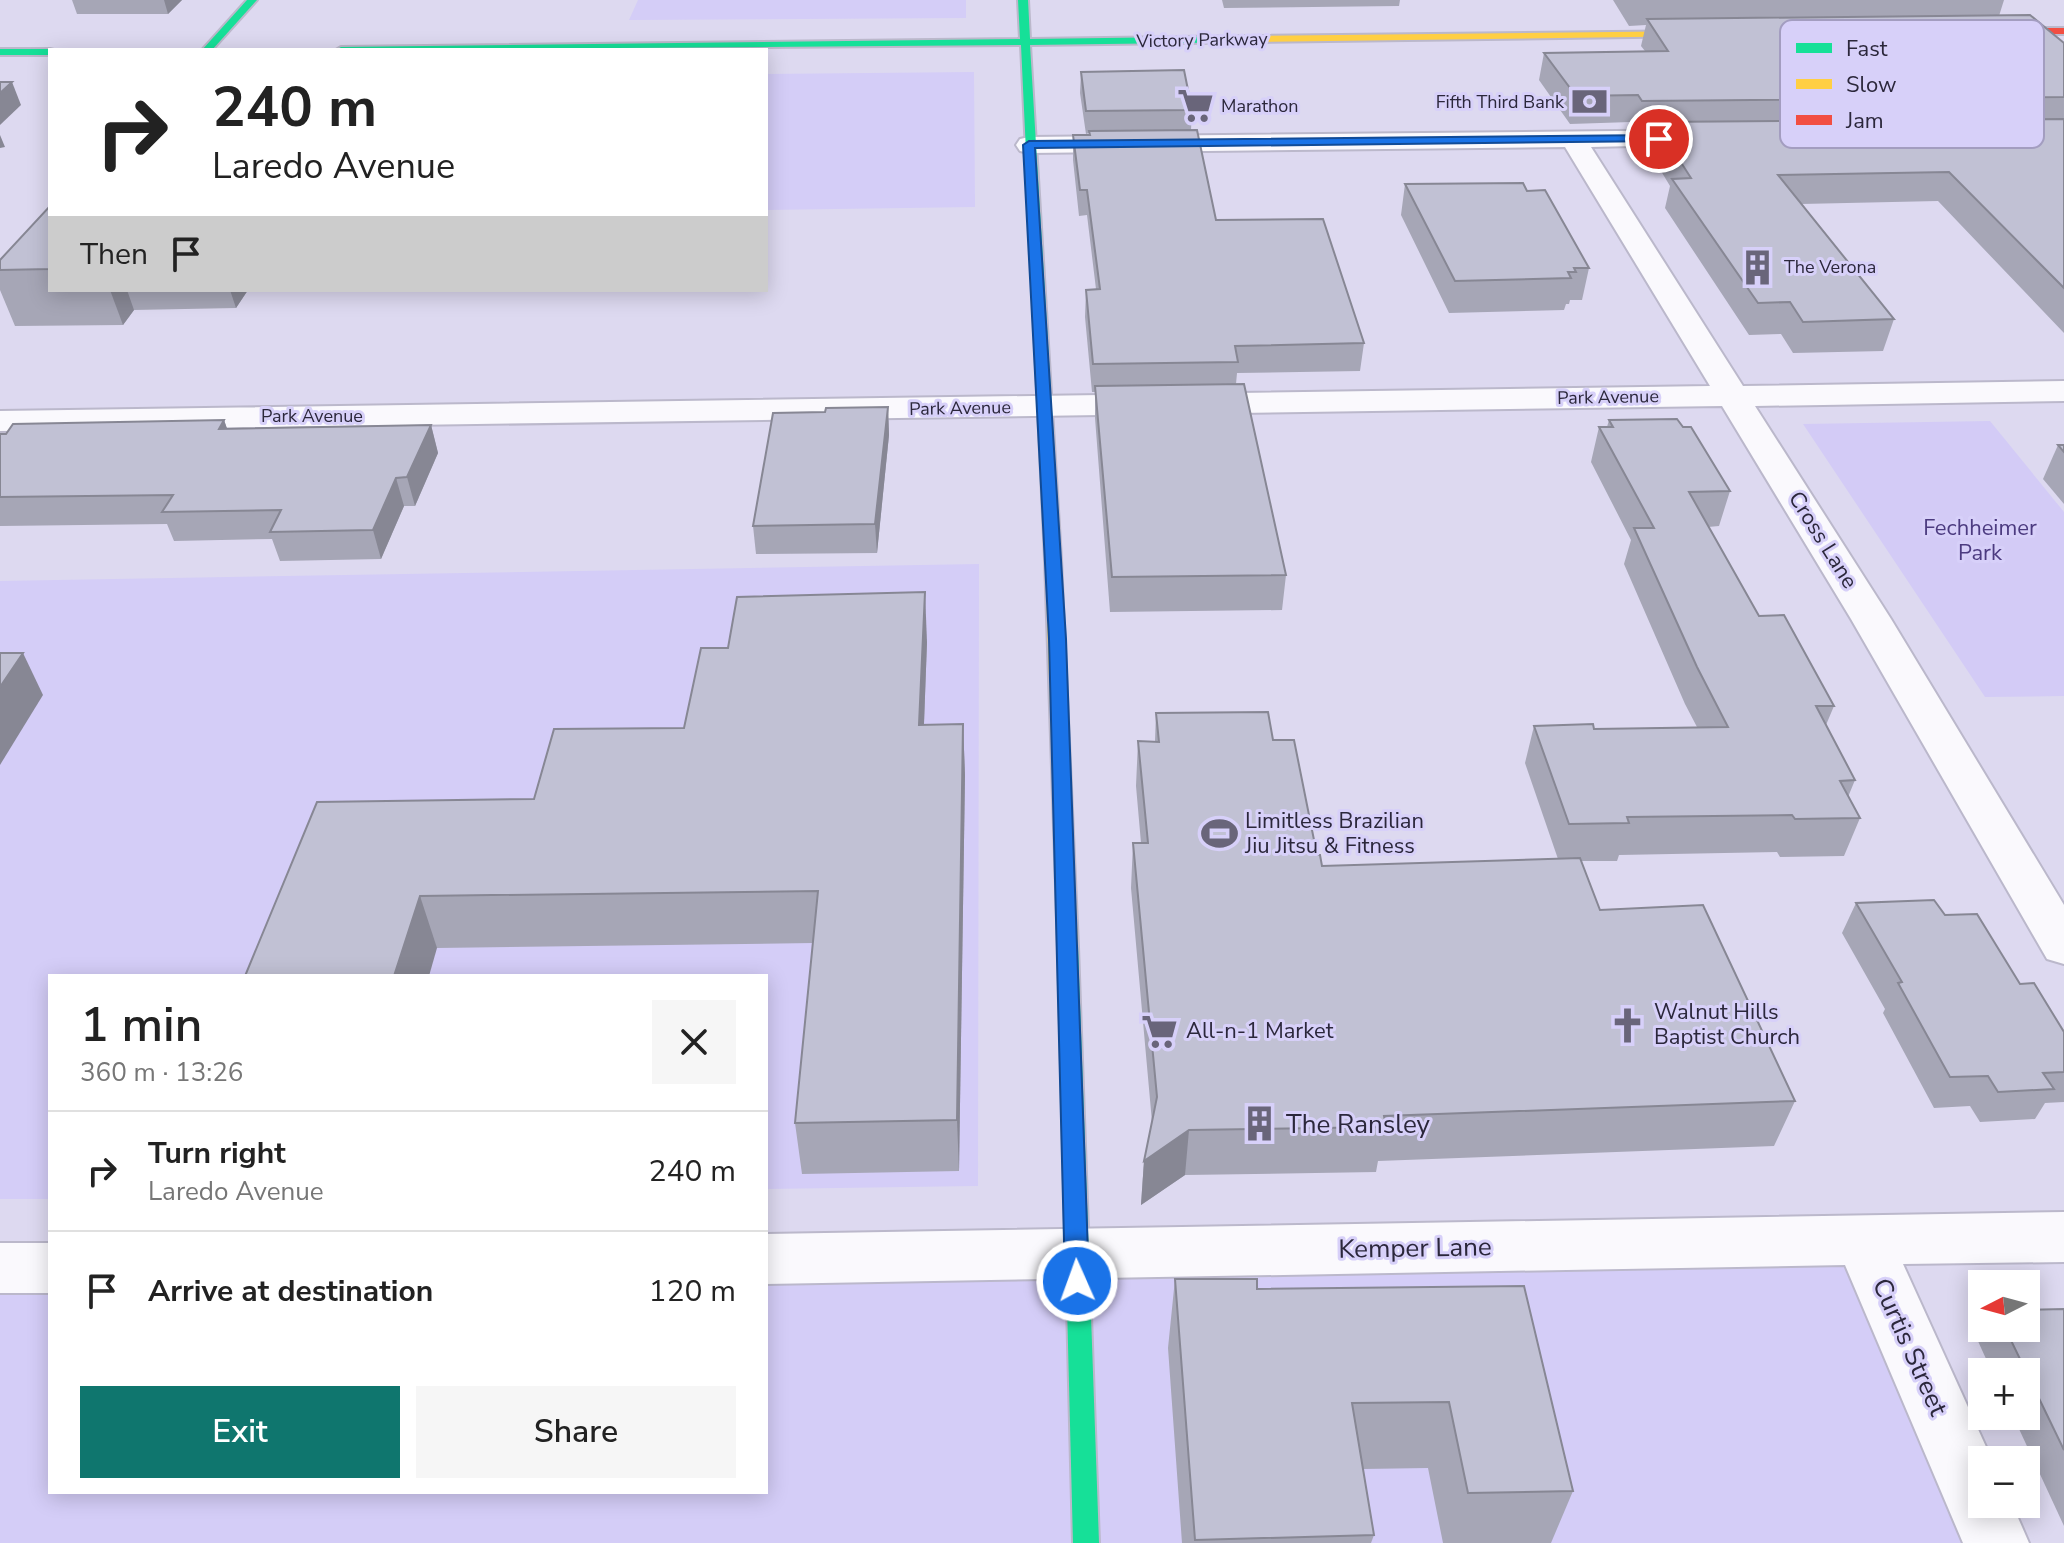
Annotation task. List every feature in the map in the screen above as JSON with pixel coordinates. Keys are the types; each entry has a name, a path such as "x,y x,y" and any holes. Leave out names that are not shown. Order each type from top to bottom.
{"street":[{"path":"209,48 252,0"},
{"path":"1023,0 1059,664 1086,1543"},
{"name":"Victory Parkway","path":"512,48 1726,34"},
{"path":"0,52 48,52"},
{"path":"1029,145 1737,138"},
{"name":"Cross Lane","path":"1573,139 1955,756 2034,900 2064,946"},
{"name":"Park Avenue","path":"0,421 2064,391"},
{"name":"Kemper Lane","path":"768,1259 2064,1237"},
{"name":"Curtis Street","path":"1863,1240 1996,1543"},
{"path":"0,1268 48,1268"}],"shaded area":[{"path":"638,0 966,0 966,18 629,20"},
{"path":"974,72 975,207 768,210 768,74"},
{"path":"979,564 978,1186 768,1189 768,974 48,974 48,1199 0,1199 0,581"},
{"path":"1863,1240 1968,1479 1968,1518 1985,1518 1996,1543 0,1543 0,1268 48,1268 48,1494 768,1494 768,1259"}],"green space":[{"name":"Fechheimer Park","path":"1990,421 2064,512 2064,696 1985,697 1803,424"}],"building":[{"path":"2030,15 2036,20 1780,20 1780,100 1642,101 1638,95 1576,96 1544,53 1668,51 1647,19"},
{"path":"2044,27 2064,43 2064,97 2044,97"},
{"path":"1184,70 1192,110 1086,111 1081,72"},
{"path":"0,82 12,82 0,93"},
{"path":"2044,119 2064,119 2064,288 1949,172 1778,175 1894,319 1803,322 1790,302 1758,303 1672,179 1691,178 1655,122 1780,121 1780,148 2044,148"},
{"path":"1197,130 1216,220 1323,219 1364,343 1235,346 1238,362 1093,364 1086,290 1100,289 1087,190 1080,190 1073,135 1090,135 1089,131"},
{"path":"1523,183 1527,191 1545,190 1589,268 1574,268 1576,272 1568,272 1571,278 1455,281 1405,184"},
{"path":"48,208 48,269 0,270 0,260"},
{"path":"1244,384 1286,575 1112,577 1095,386"},
{"path":"888,407 875,524 753,526 773,413"},
{"path":"1677,419 1683,427 1691,427 1730,491 1689,492 1759,616 1784,615 1834,706 1816,706 1855,780 1840,781 1860,818 1795,819 1792,815 1627,817 1629,823 1569,824 1534,726 1593,724 1594,729 1728,727 1697,667 1634,528 1654,528 1599,427 1613,427 1609,420"},
{"path":"224,420 219,429 431,425 407,477 396,478 373,530 270,532 281,510 162,512 173,495 0,497 0,434 6,434 13,424"},
{"path":"925,592 919,725 963,724 957,1120 795,1123 818,891 420,896 395,974 246,974 317,802 534,799 554,729 684,728 701,648 728,648 737,597"},
{"path":"0,653 23,653 0,687"},
{"path":"1268,712 1273,740 1294,740 1317,855 1320,855 1322,866 1580,858 1600,910 1703,905 1795,1101 1384,1116 1386,1127 1189,1130 1144,1161 1157,1097 1133,843 1148,843 1138,741 1159,742 1156,713"},
{"path":"1934,900 1945,915 1977,914 2020,984 2034,983 2064,1032 2064,1072 2043,1073 2054,1089 1998,1092 1988,1076 1950,1077 1898,983 1902,982 1856,903"},
{"path":"1175,1279 1257,1279 1257,1289 1524,1286 1573,1491 1468,1493 1449,1402 1352,1403 1374,1535 1195,1540"},
{"path":"2064,1309 2064,1450 2040,1400 2040,1358 2020,1358 2012,1342 2040,1342 2040,1310"}],"traffic: fast":[{"path":"209,48 252,0"},
{"path":"1023,0 1053,559"},
{"path":"508,48 1257,39"},
{"path":"0,52 48,52"},
{"path":"1068,947 1086,1543"}],"traffic: slow":[{"path":"1257,39 1702,34"},
{"path":"1053,559 1068,947"}],"traffic: jam":[{"path":"2044,31 2064,31"}],"place":[{"name":"Fifth Third Bank","path":"1590,102"},
{"name":"Marathon","path":"1195,106"},
{"name":"The Verona","path":"1758,267"},
{"name":"Limitless Brazilian Jiu Jitsu & Fitness","path":"1219,834"},
{"name":"Walnut Hills Baptist Church","path":"1628,1025"},
{"name":"All-n-1 Market","path":"1160,1031"},
{"name":"The Ransley","path":"1260,1124"}],"route":[{"path":"1077,1281 1058,639 1029,145 1659,139"}]}
